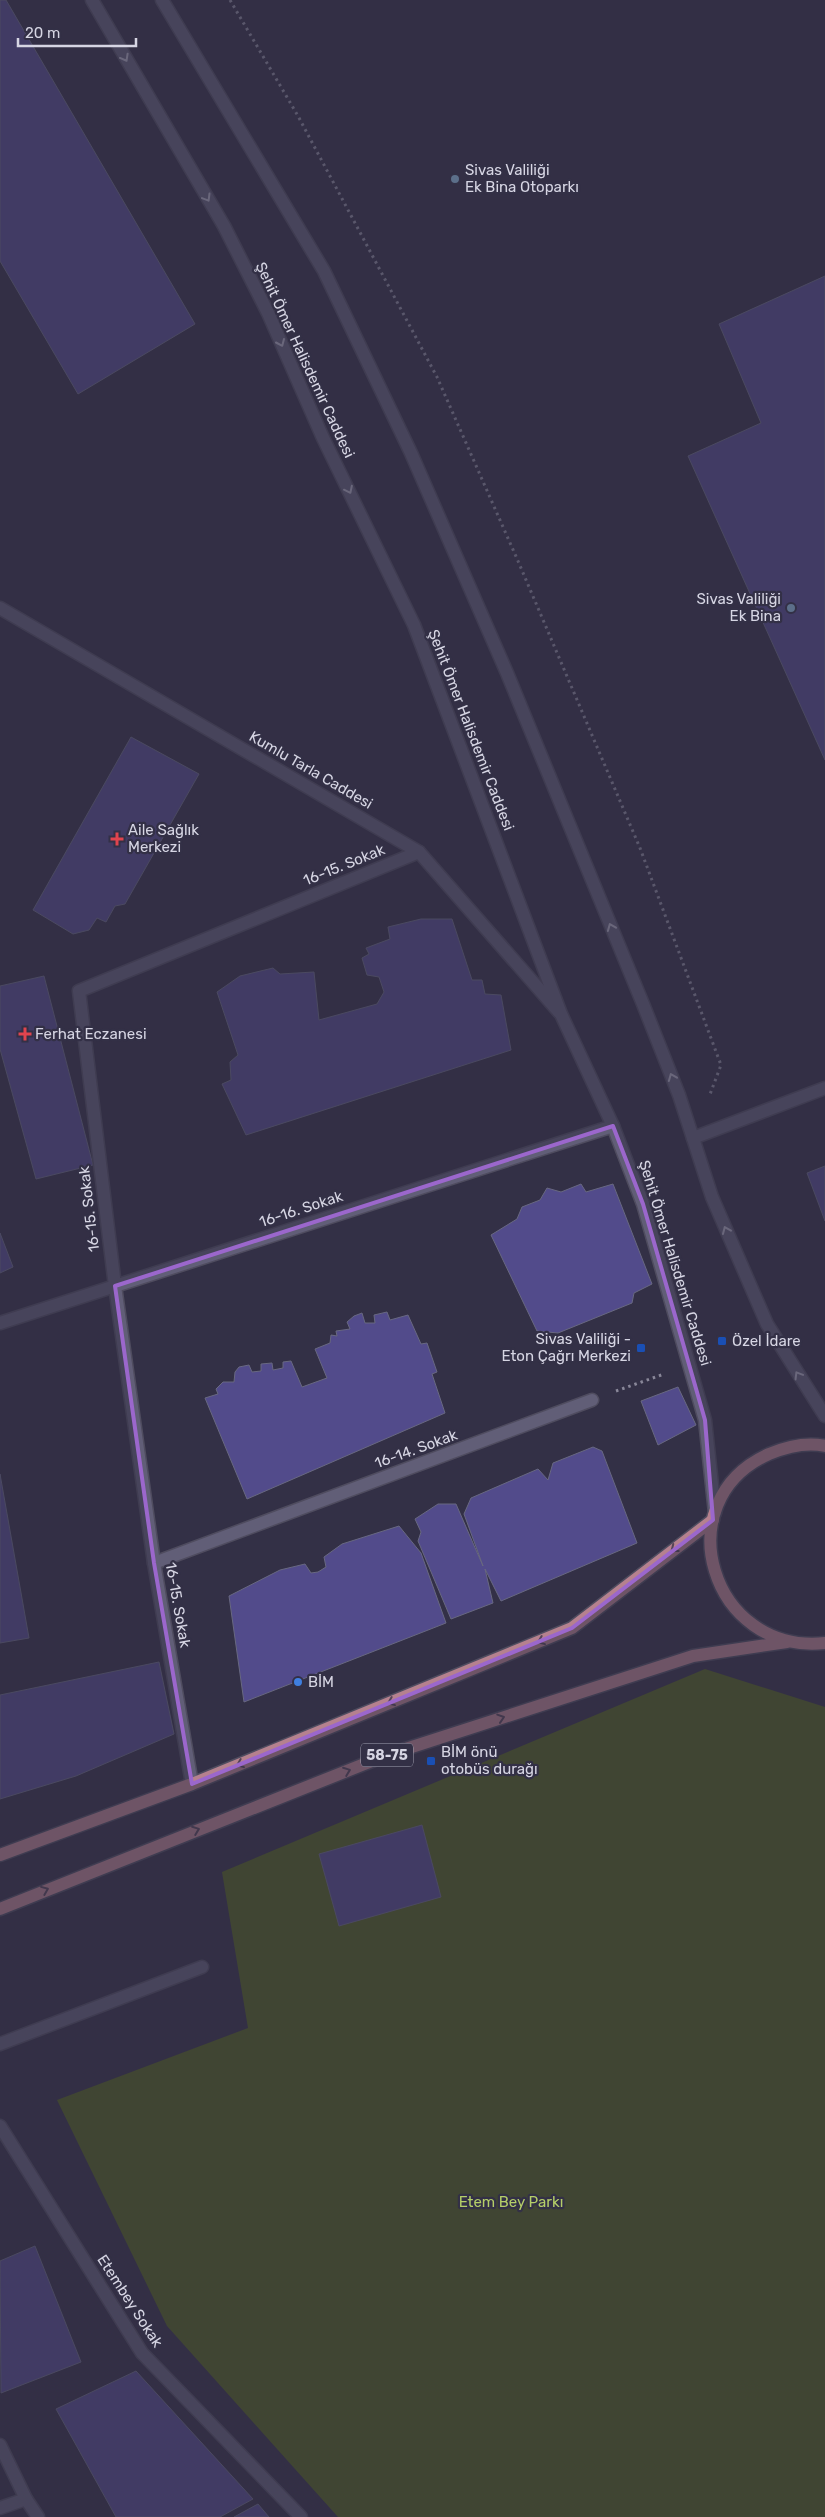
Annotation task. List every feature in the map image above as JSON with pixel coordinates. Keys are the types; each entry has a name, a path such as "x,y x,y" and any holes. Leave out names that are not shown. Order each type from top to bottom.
{"main road":[{"path":"825,1446 815,1444 783,1448 753,1462 729,1484 714,1517 710,1551 717,1582 734,1609 758,1629 787,1642 825,1643"},
{"path":"0,1855 192,1784 572,1628 714,1517"},
{"name":"58-75","path":"0,1909 387,1755 693,1656 787,1642"}],"street":[{"name":"Şehit Ömer Halisdemir Caddesi","path":"92,0 224,226 268,313 323,438 414,625 561,1014 613,1126 643,1204 705,1420 714,1517"},
{"path":"162,0 324,271 411,453 507,673 650,1022 693,1138 712,1197 767,1324 825,1416"},
{"name":"Kumlu Tarla Caddesi","path":"0,608 419,852 561,1014"},
{"name":"16-15. Sokak","path":"192,1784 154,1563 115,1286 79,991 419,852"},
{"path":"693,1138 825,1088"},
{"name":"16-16. Sokak","path":"0,1324 613,1126"},
{"name":"16-14. Sokak","path":"154,1563 592,1400"},
{"path":"0,2044 202,1967"},
{"name":"Etembey Sokak","path":"0,2126 142,2353 301,2517"},
{"path":"0,2445 26,2499 38,2517"},
{"path":"0,2508 26,2499"}],"path":[{"path":"230,0 298,116 437,377 518,561 640,848 722,1065 693,1138"},
{"path":"592,1400 689,1364"}],"highlighted area":[{"path":"613,1126 643,1204 705,1420 713,1520 572,1628 192,1784 154,1563 115,1286"}],"green space":[{"name":"Etem Bey Parkı","path":"705,1669 825,1707 825,2517 338,2517 167,2326 57,2100 248,2028 222,1872"}],"building":[{"path":"0,0 6,0 195,324 78,394 0,261"},
{"name":"Sivas Valiliği Ek Bina","path":"825,276 825,760 688,456 761,423 719,324"},
{"name":"Aile Sağlık Merkezi","path":"131,737 199,774 125,904 115,906 106,922 97,918 89,930 73,934 33,910"},
{"path":"421,919 452,919 472,980 482,980 485,994 501,995 511,1050 246,1135 222,1084 231,1080 230,1062 238,1055 217,992 240,976 273,968 280,974 314,972 319,1020 377,1004 384,992 379,977 367,975 362,958 369,954 366,948 390,939 388,927"},
{"path":"44,976 93,1165 36,1179 0,1049 0,986"},
{"path":"825,1166 825,1221 807,1173"},
{"path":"581,1184 586,1192 613,1184 652,1284 634,1293 632,1303 558,1333 537,1331 491,1235 517,1219 522,1207 540,1200 547,1188 561,1192"},
{"path":"0,1233 13,1267 0,1273"},
{"path":"387,1312 390,1320 408,1315 421,1344 427,1343 437,1372 432,1374 445,1413 247,1499 205,1398 218,1394 216,1389 223,1382 234,1382 235,1372 239,1367 249,1365 252,1372 261,1371 261,1364 272,1363 273,1370 283,1368 283,1362 291,1361 302,1387 327,1378 315,1349 330,1343 331,1335 337,1336 336,1331 350,1329 347,1322 354,1316 362,1313 365,1323 375,1323 374,1315"},
{"path":"678,1387 696,1425 658,1445 641,1401"},
{"path":"593,1447 602,1451 637,1543 501,1601 485,1569 493,1603 451,1619 418,1541 421,1532 415,1519 438,1504 456,1504 483,1566 464,1514 471,1498 538,1469 548,1480 553,1463"},
{"path":"0,1474 29,1638 0,1643"},
{"path":"399,1526 421,1553 446,1623 244,1702 229,1596 280,1570 305,1564 311,1573 318,1572 326,1567 324,1557 342,1544"},
{"path":"159,1662 174,1734 76,1776 0,1799 0,1695"},
{"path":"422,1825 441,1897 339,1926 319,1854"},
{"path":"35,2246 81,2362 1,2393 0,2261"},
{"path":"136,2371 253,2499 220,2517 116,2517 56,2409"},
{"path":"258,2504 269,2517 234,2517"}],"place":[{"name":"Sivas Valiliği Ek Bina Otoparkı","path":"455,179"},
{"name":"Sivas Valiliği Ek Bina","path":"791,608"},
{"name":"Aile Sağlık Merkezi","path":"117,839"},
{"name":"Ferhat Eczanesi","path":"25,1034"},
{"name":"Özel İdare","path":"722,1341"},
{"name":"Sivas Valiliği - Eton Çağrı Merkezi","path":"641,1348"},
{"name":"BİM","path":"298,1682"},
{"name":"BİM önü otobüs durağı","path":"431,1761"}]}
